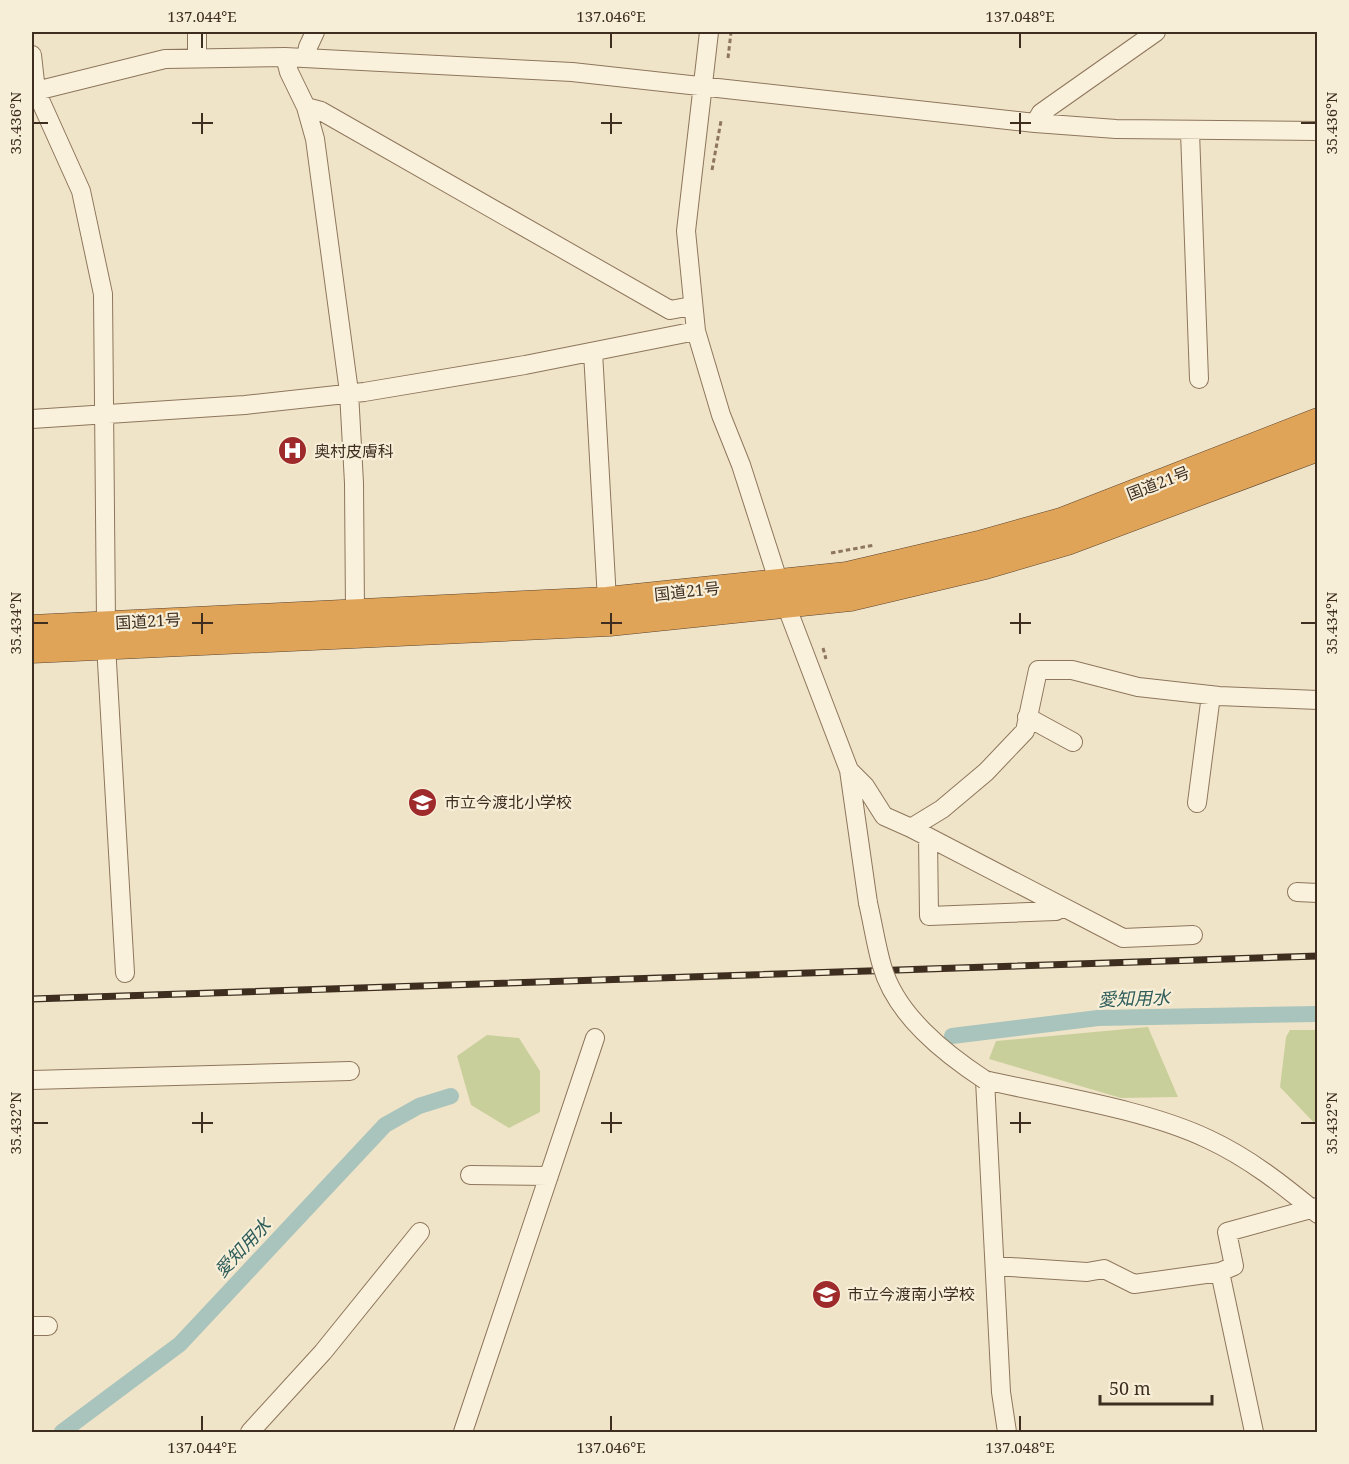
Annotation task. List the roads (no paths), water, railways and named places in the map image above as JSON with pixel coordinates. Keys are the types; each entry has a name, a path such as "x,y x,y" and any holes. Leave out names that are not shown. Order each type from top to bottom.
{"highway":[{"name":"国道21号","path":"34,632 106,634 609,623 783,593 1061,521 1317,421"},
{"name":"国道21号","path":"34,632 60,648 106,634 355,611 783,593 850,598 985,566 1067,542 1317,448"},
{"path":"32,660 60,648"}],"street":[{"path":"197,32 197,57"},
{"path":"306,58 315,32"},
{"path":"709,32 686,231 696,331 721,415 741,465 783,593 849,770 868,903 882,968 899,1001 940,1048 985,1080 1147,1118 1207,1138 1269,1173 1315,1210"},
{"path":"1035,123 1041,113 1156,32"},
{"path":"32,55 34,92 81,191 103,294 106,634 125,973"},
{"path":"34,92 144,63 197,57 285,57 572,72 1035,123 1190,132 1317,131"},
{"path":"285,57 289,72 306,107 315,139 349,392 354,483 355,611"},
{"path":"306,107 321,111 670,310 692,306"},
{"path":"1190,132 1199,379"},
{"path":"32,419 245,405 349,392 525,365 696,331"},
{"path":"592,352 608,600"},
{"path":"911,828 942,809 986,772 1025,731 1038,670 1072,670 1138,687 1210,695 1317,700"},
{"path":"1197,803 1210,695"},
{"path":"1027,717 1073,742"},
{"path":"849,770 865,786 884,816 1123,938 1193,935"},
{"path":"928,837 929,916 1056,911 1063,907"},
{"path":"1297,892 1317,893"},
{"path":"463,1432 595,1038"},
{"path":"32,1080 350,1071"},
{"path":"985,1080 1001,1392 1007,1432"},
{"path":"470,1175 549,1176"},
{"path":"995,1266 1087,1272 1104,1269 1134,1284 1220,1272 1234,1266 1227,1232 1315,1210"},
{"path":"250,1432 323,1352 420,1232"},
{"path":"1220,1272 1254,1432"}],"waterway":[{"name":"愛知用水","path":"952,1036 1098,1018 1318,1014"},
{"name":"愛知用水","path":"62,1432 180,1344 385,1125 419,1106 451,1096"}],"railway":[{"path":"32,999 1318,956"}],"place":[{"name":"奥村皮膚科","path":"293,451"},
{"name":"市立今渡北小学校","path":"423,802"},
{"name":"市立今渡南小学校","path":"826,1294"}]}
